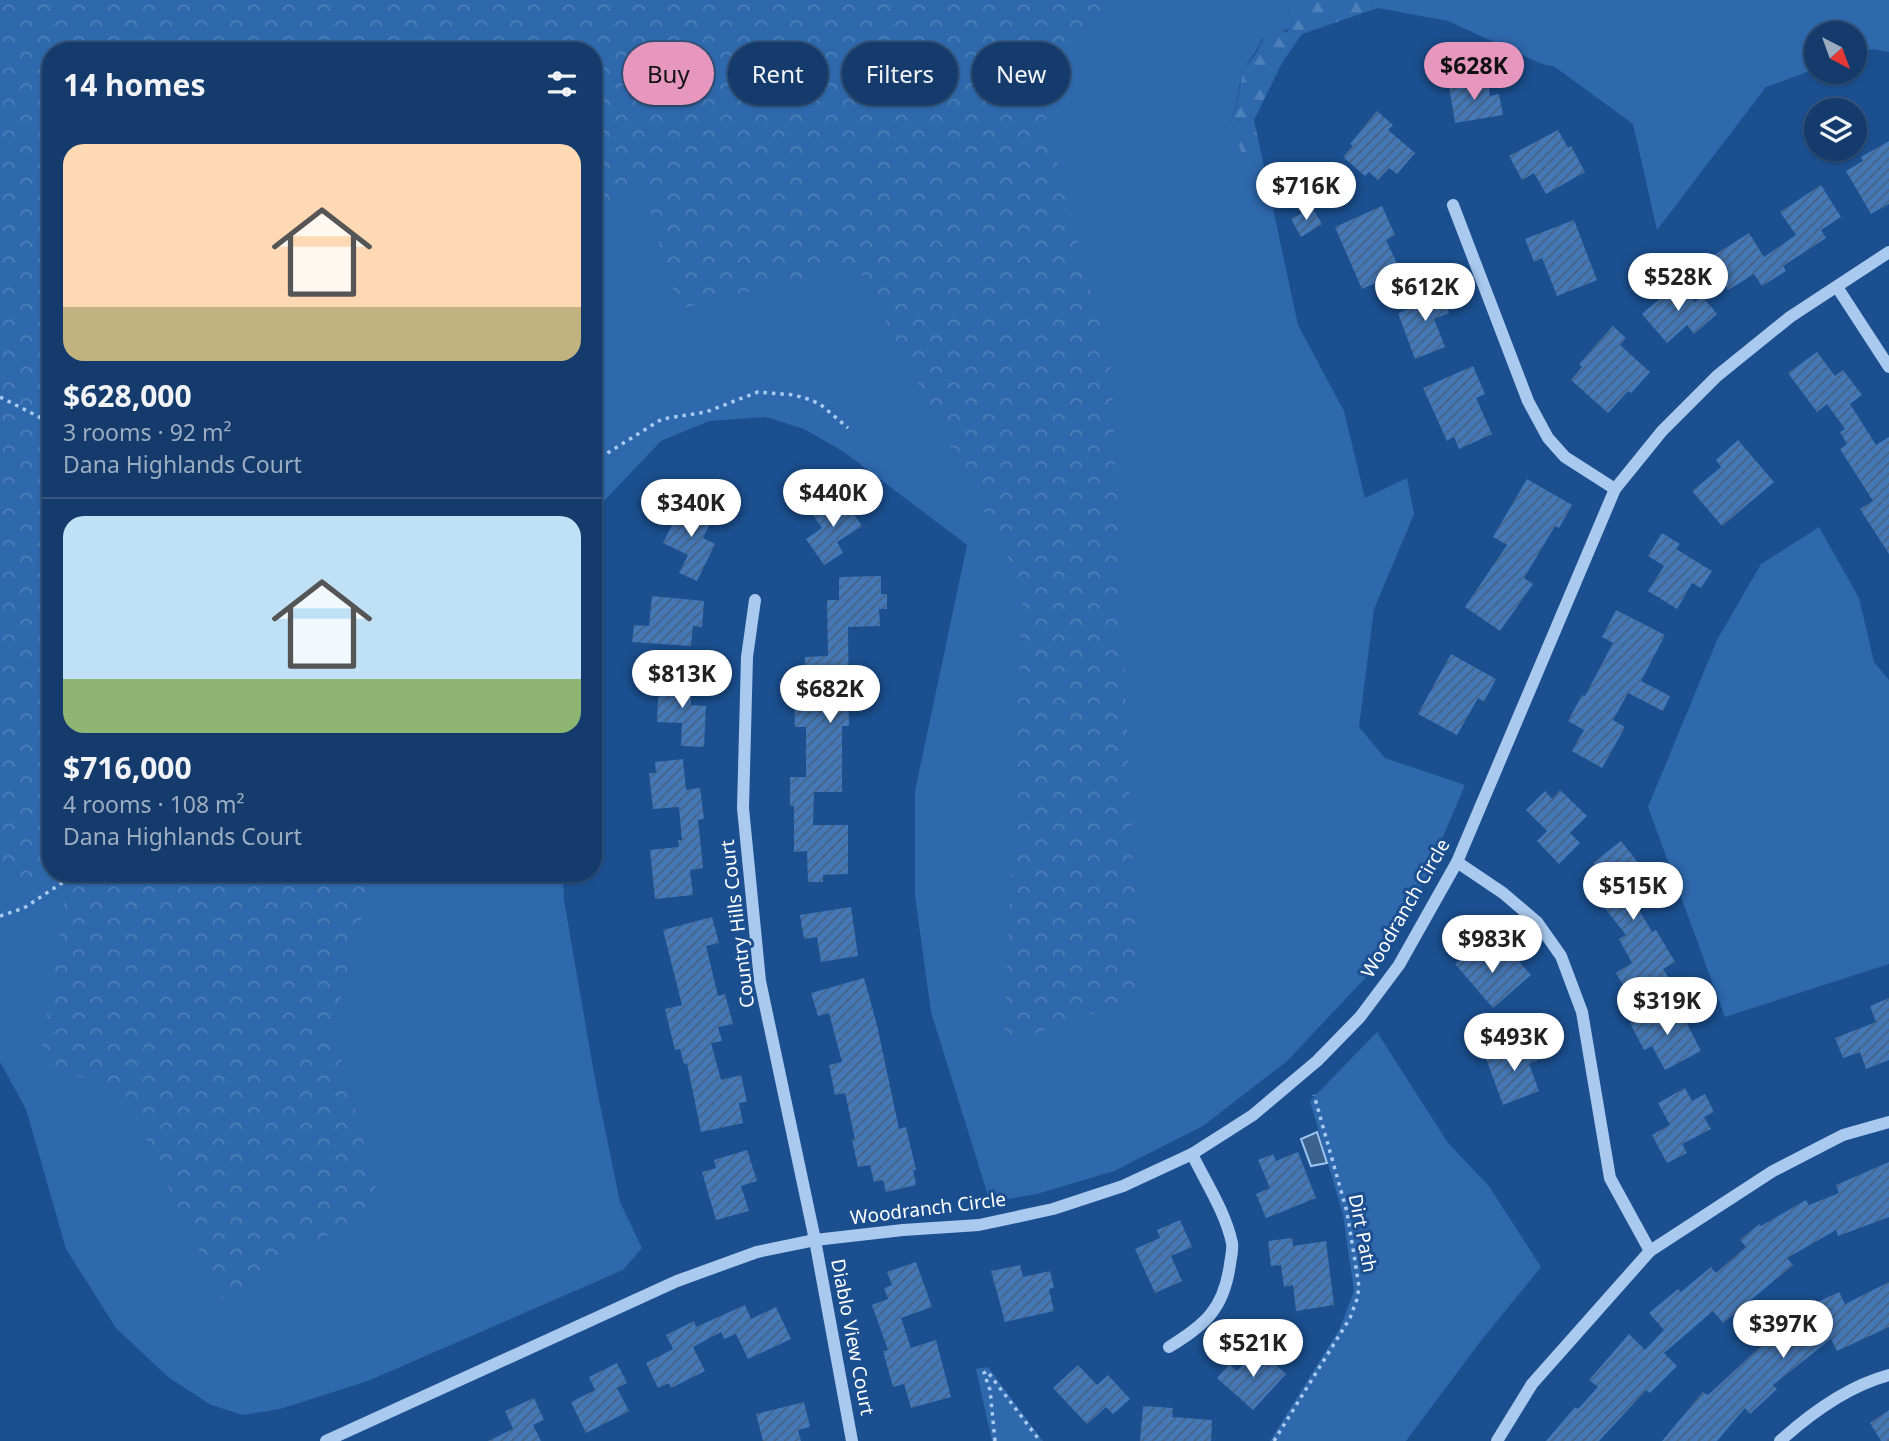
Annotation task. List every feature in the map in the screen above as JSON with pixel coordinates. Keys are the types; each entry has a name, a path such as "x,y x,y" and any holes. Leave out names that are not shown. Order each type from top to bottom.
{"street":[{"path":"1453,205 1528,401 1548,438 1565,457 1615,489"},
{"name":"Woodranch Circle","path":"327,1441 677,1281 757,1252 815,1240 979,1225 1053,1209 1123,1186 1192,1154 1253,1115 1317,1061 1360,1017 1399,965 1457,862 1615,489 1662,431 1717,376 1790,317 1889,253"},
{"path":"1837,287 1889,367"},
{"name":"Country Hills Court","path":"755,600 747,657 743,808 760,981 815,1240"},
{"path":"1457,862 1503,893 1537,922 1561,956 1582,1012 1610,1178 1650,1251"},
{"path":"1497,1441 1532,1384 1650,1251 1773,1171 1843,1135 1889,1122"},
{"path":"1168,1347 1199,1329 1219,1304 1229,1275 1233,1246 1224,1216 1192,1154"},
{"name":"Diablo View Court","path":"815,1240 852,1441"},
{"path":"1780,1441 1809,1415 1868,1381 1889,1375"}],"path":[{"path":"602,456 662,419 706,412 758,392 808,399 820,404 848,428"},
{"path":"0,397 42,418"},
{"path":"0,916 24,908 63,882"},
{"name":"Dirt Path","path":"1274,1441 1350,1318 1359,1287 1347,1212 1314,1095"},
{"path":"995,1441 990,1390 984,1373 987,1371 1040,1441"}],"green space":[{"path":"0,0 1298,0 1289,5 1291,28 1262,39 1245,67 1231,120 1243,158 1247,160 1262,157 1298,325 1344,411 1365,498 1407,478 1414,514 1374,609 1359,727 1385,758 1465,785 1424,881 1370,973 1286,1062 1203,1126 1114,1171 1037,1194 990,1202 931,1012 915,896 915,791 967,545 844,452 804,429 766,417 709,421 661,441 602,505 602,42 42,42 42,882 563,882 564,900 596,1085 620,1202 642,1248 623,1270 368,1381 280,1409 243,1415 211,1405 168,1377 116,1328 66,1249 26,1109 0,1062"},
{"path":"0,0 1110,0 1070,55 1070,42 972,42 972,105 1042,105 1111,369 1139,998 1004,1044 1023,586 857,266 679,309 643,189 602,203 602,42 42,42 42,881 0,872"},
{"path":"1298,0 1371,0 1372,10 1302,34 1282,63 1254,120 1262,157 1247,161 1243,158 1231,120 1243,72 1271,29 1286,32 1291,28 1289,5"},
{"path":"1371,0 1889,0 1889,52 1867,51 1867,21 1804,21 1804,73 1766,87 1657,230 1633,124 1555,67 1542,64 1448,21 1378,8 1372,10"},
{"path":"1819,527 1859,598 1874,662 1889,680 1889,964 1725,1017 1648,807 1717,640 1761,564"},
{"path":"45,882 371,882 333,1029 380,1203 222,1299 122,1089 39,1065 67,887"},
{"path":"1377,1032 1448,1143 1489,1186 1541,1267 1480,1342 1406,1441 1270,1441 1340,1328 1354,1291 1343,1215 1310,1101"},
{"path":"988,1367 1043,1441 992,1441 976,1369"}],"shaded area":[{"path":"1317,1132 1327,1163 1311,1166 1301,1139"}],"building":[{"path":"1488,79 1490,96 1499,94 1503,115 1455,123 1449,86"},
{"path":"1377,111 1393,125 1388,130 1415,153 1397,174 1389,168 1378,180 1369,172 1365,176 1343,157"},
{"path":"1558,130 1568,148 1571,146 1585,172 1546,194 1534,173 1522,180 1509,156"},
{"path":"1889,141 1889,204 1871,214 1846,171 1867,161 1867,154"},
{"path":"1821,185 1841,217 1821,230 1826,238 1783,266 1786,271 1762,286 1754,274 1728,290 1708,259 1749,233 1764,257 1796,235 1780,212"},
{"path":"1382,206 1395,235 1386,240 1401,272 1362,289 1335,227"},
{"path":"1312,207 1322,224 1301,237 1291,219"},
{"path":"1574,220 1597,280 1557,296 1542,258 1534,262 1525,239"},
{"path":"1678,283 1695,302 1702,296 1717,314 1694,334 1687,325 1667,343 1642,314"},
{"path":"1439,286 1449,313 1434,319 1445,347 1415,359 1398,313 1422,304 1418,294"},
{"path":"1613,326 1626,338 1620,345 1650,372 1608,413 1571,380 1582,367 1579,364"},
{"path":"1817,352 1835,376 1843,370 1862,395 1850,404 1876,445 1889,437 1889,554 1860,509 1873,501 1840,449 1847,444 1840,432 1845,429 1827,404 1817,412 1788,373"},
{"path":"1473,366 1485,394 1476,398 1492,434 1459,449 1454,437 1447,441 1423,388"},
{"path":"1738,440 1774,482 1722,526 1692,491 1721,467 1716,460"},
{"path":"1527,479 1572,505 1559,528 1555,526 1524,578 1533,584 1500,631 1465,607 1507,545 1493,537"},
{"path":"841,495 862,526 837,542 843,553 824,565 806,539 822,528 812,514"},
{"path":"684,501 714,515 703,538 715,544 697,581 679,573 688,555 663,543"},
{"path":"1662,533 1680,544 1676,549 1712,571 1701,588 1692,583 1677,609 1648,591 1664,566 1648,556"},
{"path":"881,576 881,594 887,594 887,609 879,609 880,626 848,627 849,726 842,726 842,792 814,792 813,825 848,825 848,874 823,875 823,882 808,882 807,851 794,852 794,806 790,806 790,777 806,777 806,727 795,727 794,697 806,697 805,657 828,656 827,600 839,600 839,577"},
{"path":"652,596 704,601 702,627 693,626 691,646 632,642 634,625 649,626"},
{"path":"1616,610 1665,635 1641,681 1670,696 1663,711 1628,693 1613,720 1625,727 1602,768 1572,751 1584,730 1568,721 1582,695 1585,696 1613,643 1602,637"},
{"path":"1451,654 1496,679 1484,702 1478,698 1457,735 1418,714"},
{"path":"659,677 692,678 691,705 706,706 704,747 681,746 682,723 657,722"},
{"path":"683,759 686,790 700,788 704,819 698,820 703,868 690,870 693,895 655,899 650,850 679,847 678,840 682,840 679,807 653,809 649,773 656,773 655,762"},
{"path":"1560,790 1587,816 1570,833 1580,843 1559,864 1537,841 1547,831 1526,810 1545,791 1552,799"},
{"path":"1621,841 1651,879 1631,896 1652,932 1656,930 1675,962 1663,969 1669,978 1632,1000 1616,973 1632,963 1619,939 1626,935 1596,897 1611,885 1593,863"},
{"path":"851,907 858,956 821,962 817,937 804,939 800,915"},
{"path":"712,917 719,943 706,946 718,996 725,994 733,1024 718,1027 722,1041 711,1043 721,1080 741,1075 747,1102 739,1103 743,1123 701,1132 687,1063 684,1064 680,1049 675,1050 665,1009 682,1005 663,930"},
{"path":"1478,944 1497,965 1511,953 1531,975 1493,1008 1455,964"},
{"path":"864,978 899,1129 906,1127 916,1170 913,1170 916,1185 886,1192 883,1180 874,1182 870,1165 858,1167 845,1093 835,1095 829,1065 842,1062 829,1013 818,1016 811,993"},
{"path":"1889,998 1889,1060 1866,1069 1860,1052 1843,1058 1835,1038 1876,1022 1870,1006"},
{"path":"1679,1008 1701,1051 1665,1070 1652,1046 1644,1050 1630,1023 1651,1011 1656,1021"},
{"path":"1530,1041 1538,1060 1529,1064 1539,1091 1503,1105 1486,1058"},
{"path":"1685,1088 1692,1101 1705,1094 1714,1112 1704,1117 1711,1129 1682,1144 1687,1153 1667,1163 1652,1135 1670,1125 1658,1103"},
{"path":"747,1150 757,1181 741,1186 749,1211 716,1220 702,1172 716,1168 714,1160"},
{"path":"1298,1152 1316,1198 1266,1218 1256,1194 1270,1188 1258,1160 1273,1154 1276,1161"},
{"path":"1889,1162 1889,1217 1838,1236 1836,1230 1787,1258 1793,1265 1723,1323 1713,1311 1664,1353 1677,1366 1650,1393 1646,1390 1599,1441 1546,1441 1575,1407 1578,1409 1598,1387 1589,1380 1629,1334 1645,1350 1664,1330 1649,1313 1678,1289 1681,1292 1711,1267 1716,1273 1746,1247 1740,1240 1759,1224 1761,1226 1806,1200 1809,1205 1839,1193 1836,1185"},
{"path":"1180,1220 1192,1247 1171,1256 1182,1281 1155,1293 1135,1249 1160,1238 1157,1230"},
{"path":"1292,1238 1293,1246 1326,1241 1334,1305 1296,1311 1293,1285 1284,1287 1281,1265 1271,1266 1268,1241"},
{"path":"916,1262 932,1307 901,1318 911,1348 936,1340 951,1397 911,1408 904,1384 893,1387 883,1351 888,1350 872,1305 888,1299 884,1288 892,1285 887,1272"},
{"path":"1020,1265 1023,1277 1050,1271 1054,1288 1049,1289 1054,1311 1005,1322 991,1271"},
{"path":"1889,1282 1889,1327 1837,1351 1831,1339 1773,1385 1777,1389 1750,1414 1745,1408 1717,1441 1662,1441 1703,1392 1708,1395 1760,1347 1757,1344 1803,1309 1839,1292 1845,1304"},
{"path":"745,1305 751,1319 776,1307 791,1339 748,1359 736,1334 724,1339 721,1332 693,1347 705,1371 671,1388 669,1383 658,1388 646,1363 673,1349 666,1335 694,1321 696,1327"},
{"path":"1258,1348 1286,1374 1253,1410 1217,1378 1229,1364 1237,1371"},
{"path":"617,1363 627,1383 617,1388 629,1411 586,1433 571,1402 595,1390 589,1377"},
{"path":"1078,1365 1097,1385 1108,1375 1130,1399 1113,1414 1106,1407 1087,1424 1053,1388"},
{"path":"534,1398 544,1420 533,1425 541,1441 488,1441 513,1429 505,1411"},
{"path":"804,1402 810,1427 798,1430 801,1441 763,1441 756,1414"},
{"path":"1143,1406 1173,1408 1172,1417 1212,1420 1211,1441 1140,1441"},
{"path":"1889,1410 1889,1441 1881,1441 1870,1423"}]}
